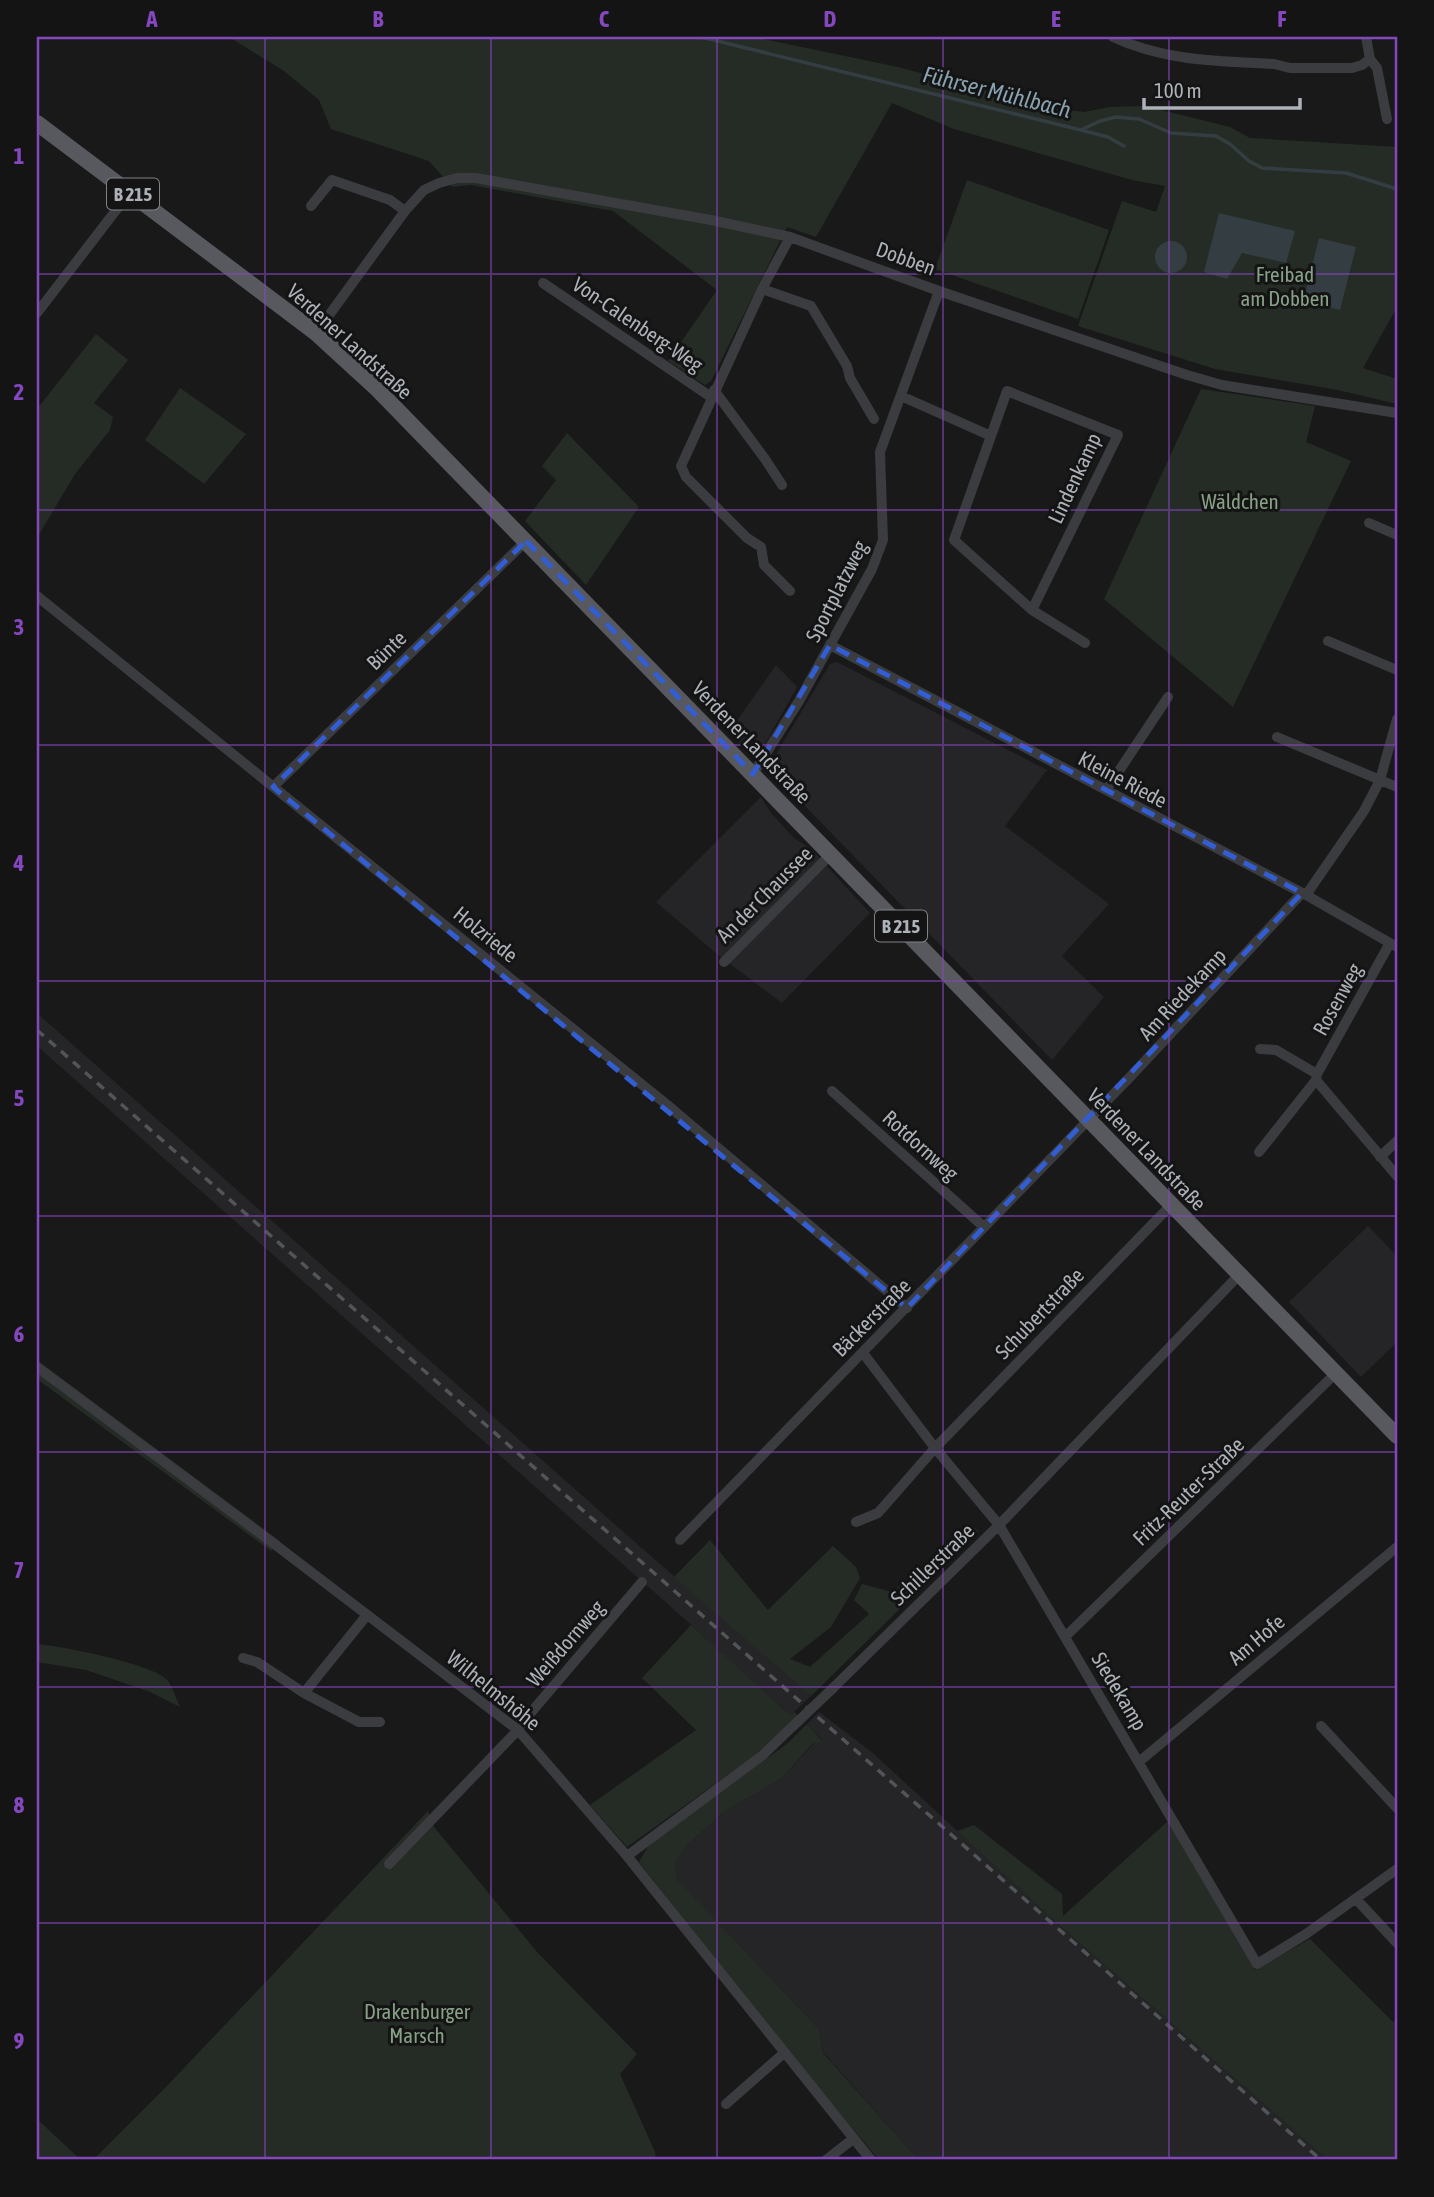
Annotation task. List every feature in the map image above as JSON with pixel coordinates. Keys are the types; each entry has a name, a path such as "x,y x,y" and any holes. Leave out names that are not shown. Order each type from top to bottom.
{"main road":[{"name":"Verdener Landstraße","path":"37,123 316,334 374,387 1397,1436"}],"street":[{"path":"1114,37 1134,47 1169,56 1274,64 1290,68 1352,68 1370,59"},
{"path":"1366,37 1370,59 1377,68 1387,119"},
{"name":"Dobben","path":"316,334 405,211 425,190 457,178 476,178 711,220 790,237 939,291 1215,383 1397,413"},
{"path":"311,206 332,180 390,200 405,211"},
{"path":"37,313 130,192"},
{"name":"Von-Calenberg-Weg","path":"790,237 762,289 681,467 686,477 747,538 761,547 764,565 790,591"},
{"name":"Von-Calenberg-Weg","path":"543,283 713,393 782,485"},
{"path":"762,289 811,306 847,366 850,378 874,419"},
{"name":"Sportplatzweg","path":"753,774 872,569 883,540 880,452 939,291"},
{"name":"Lindenkamp","path":"1032,610 1118,435 1007,391 954,540 1032,610 1085,643"},
{"path":"901,396 991,436"},
{"path":"1369,523 1397,535"},
{"name":"Bünte","path":"273,787 526,541"},
{"name":"Holzriede","path":"37,596 671,1108 907,1308"},
{"path":"1328,641 1397,670"},
{"name":"Kleine Riede","path":"830,645 1065,770 1107,789 1132,805 1304,894 1394,945"},
{"path":"1107,789 1168,697"},
{"name":"Am Riedekamp","path":"1088,1119 1304,894 1346,841 1380,780 1397,719"},
{"path":"1277,737 1397,787"},
{"name":"An der Chaussee","path":"724,962 831,854"},
{"name":"Rosenweg","path":"1259,1152 1317,1077 1394,945"},
{"path":"1260,1049 1276,1050 1317,1077 1397,1176"},
{"name":"Rotdornweg","path":"832,1091 985,1227"},
{"name":"Bäckerstraße","path":"680,1540 1088,1119"},
{"path":"1380,1157 1397,1141"},
{"name":"Schubertstraße","path":"935,1448 1172,1204"},
{"name":"Schillerstraße","path":"627,1856 763,1755 1001,1523 1240,1274"},
{"name":"Siedekamp","path":"863,1353 935,1448 1001,1523 1257,1964 1356,1899"},
{"name":"Wilhelmshöhe","path":"37,1367 517,1729 627,1856 871,2160"},
{"name":"Fritz-Reuter-Straße","path":"1066,1636 1336,1373"},
{"path":"856,1522 878,1513 935,1448"},
{"name":"Am Hofe","path":"1140,1761 1397,1547"},
{"name":"Weißdornweg","path":"389,1864 517,1729 642,1582"},
{"path":"304,1693 367,1615"},
{"path":"243,1658 257,1662 304,1693 359,1722 380,1722"},
{"path":"1321,1726 1397,1808"},
{"path":"1397,1869 1356,1899 1397,1943"},
{"path":"726,2104 784,2053"},
{"path":"826,2160 853,2138"}],"highlighted area":[{"path":"526,541 753,774 830,645 1302,893 907,1308 273,787"}],"shaded area":[{"path":"1219,213 1295,231 1286,263 1242,253 1227,279 1204,272"},
{"path":"1319,238 1356,247 1340,310 1303,301"},
{"path":"1171,241 1182,246 1187,257 1182,268 1171,273 1160,268 1155,257 1160,246"},
{"path":"837,662 1047,770 1005,826 1109,904 1062,956 1104,997 1052,1060 804,805 795,788 772,768 775,756 830,664"},
{"path":"776,665 797,687 765,744 751,755 729,732"},
{"path":"761,797 771,813 794,838 811,849 870,913 782,1003 717,954 656,902"},
{"path":"37,1013 811,1696 791,1715 760,1689 688,1622 37,1046"},
{"path":"1368,1226 1397,1256 1397,1342 1361,1377 1289,1302"},
{"path":"819,1712 873,1753 1059,1925 1328,2160 919,2160 823,2052 819,2029 677,1881 675,1864 686,1846 725,1811 782,1778 813,1744 823,1741 807,1724"}],"green space":[{"name":"Freibad am Dobben","path":"229,37 753,37 898,67 1053,108 1084,112 1110,107 1145,106 1230,127 1250,138 1397,147 1397,307 1363,368 1397,379 1397,404 1338,390 1215,369 1078,326 1122,201 1156,212 1165,186 1132,180 954,129 892,103 816,237 787,227 711,381 705,385 668,361 717,290 613,211 471,185 452,187 429,161 331,129 319,100 284,71"},
{"path":"967,180 1109,230 1078,319 935,269"},
{"path":"96,334 128,360 94,403 113,417 110,430 75,474 37,538 37,409"},
{"path":"180,388 246,434 204,484 145,440"},
{"name":"Wäldchen","path":"1201,389 1315,406 1306,442 1351,461 1233,707 1104,599"},
{"path":"567,433 639,507 586,585 525,521 556,480 542,466"},
{"path":"37,1360 280,1541 271,1551 37,1379"},
{"path":"973,1527 979,1531 811,1696 674,1577 710,1540 768,1610 833,1546 856,1567 860,1578 831,1627 790,1659 810,1667 869,1614 854,1600 862,1584 892,1592"},
{"path":"691,1625 782,1708 791,1715 794,1712 798,1715 764,1749 627,1847 590,1805 696,1730 642,1678"},
{"path":"37,1644 103,1656 155,1672 165,1678 172,1687 180,1707 148,1691 86,1670 37,1662"},
{"path":"807,1724 823,1742 812,1744 782,1778 725,1811 686,1846 675,1864 677,1880 819,2029 823,2053 919,2160 879,2160 786,2049 639,1862 649,1845 788,1743"},
{"name":"Drakenburger Marsch","path":"428,1811 434,1827 538,1953 637,2054 620,2074 655,2152 656,2160 93,2160 165,2088"},
{"path":"1168,1821 1255,1970 1310,1939 1393,2022 1397,2019 1397,2160 1328,2160 1059,1925 957,1831 974,1825 1062,1894 1063,1916"},
{"path":"37,2119 81,2160 37,2160"}],"waterway":[{"name":"Führser Mühlbach","path":"701,37 1081,130 1116,117 1139,119 1171,133 1216,136 1262,168 1346,173 1397,189"},
{"path":"1081,130 1108,137 1124,146"}],"railway":[{"path":"37,1030 1321,2160"}]}
